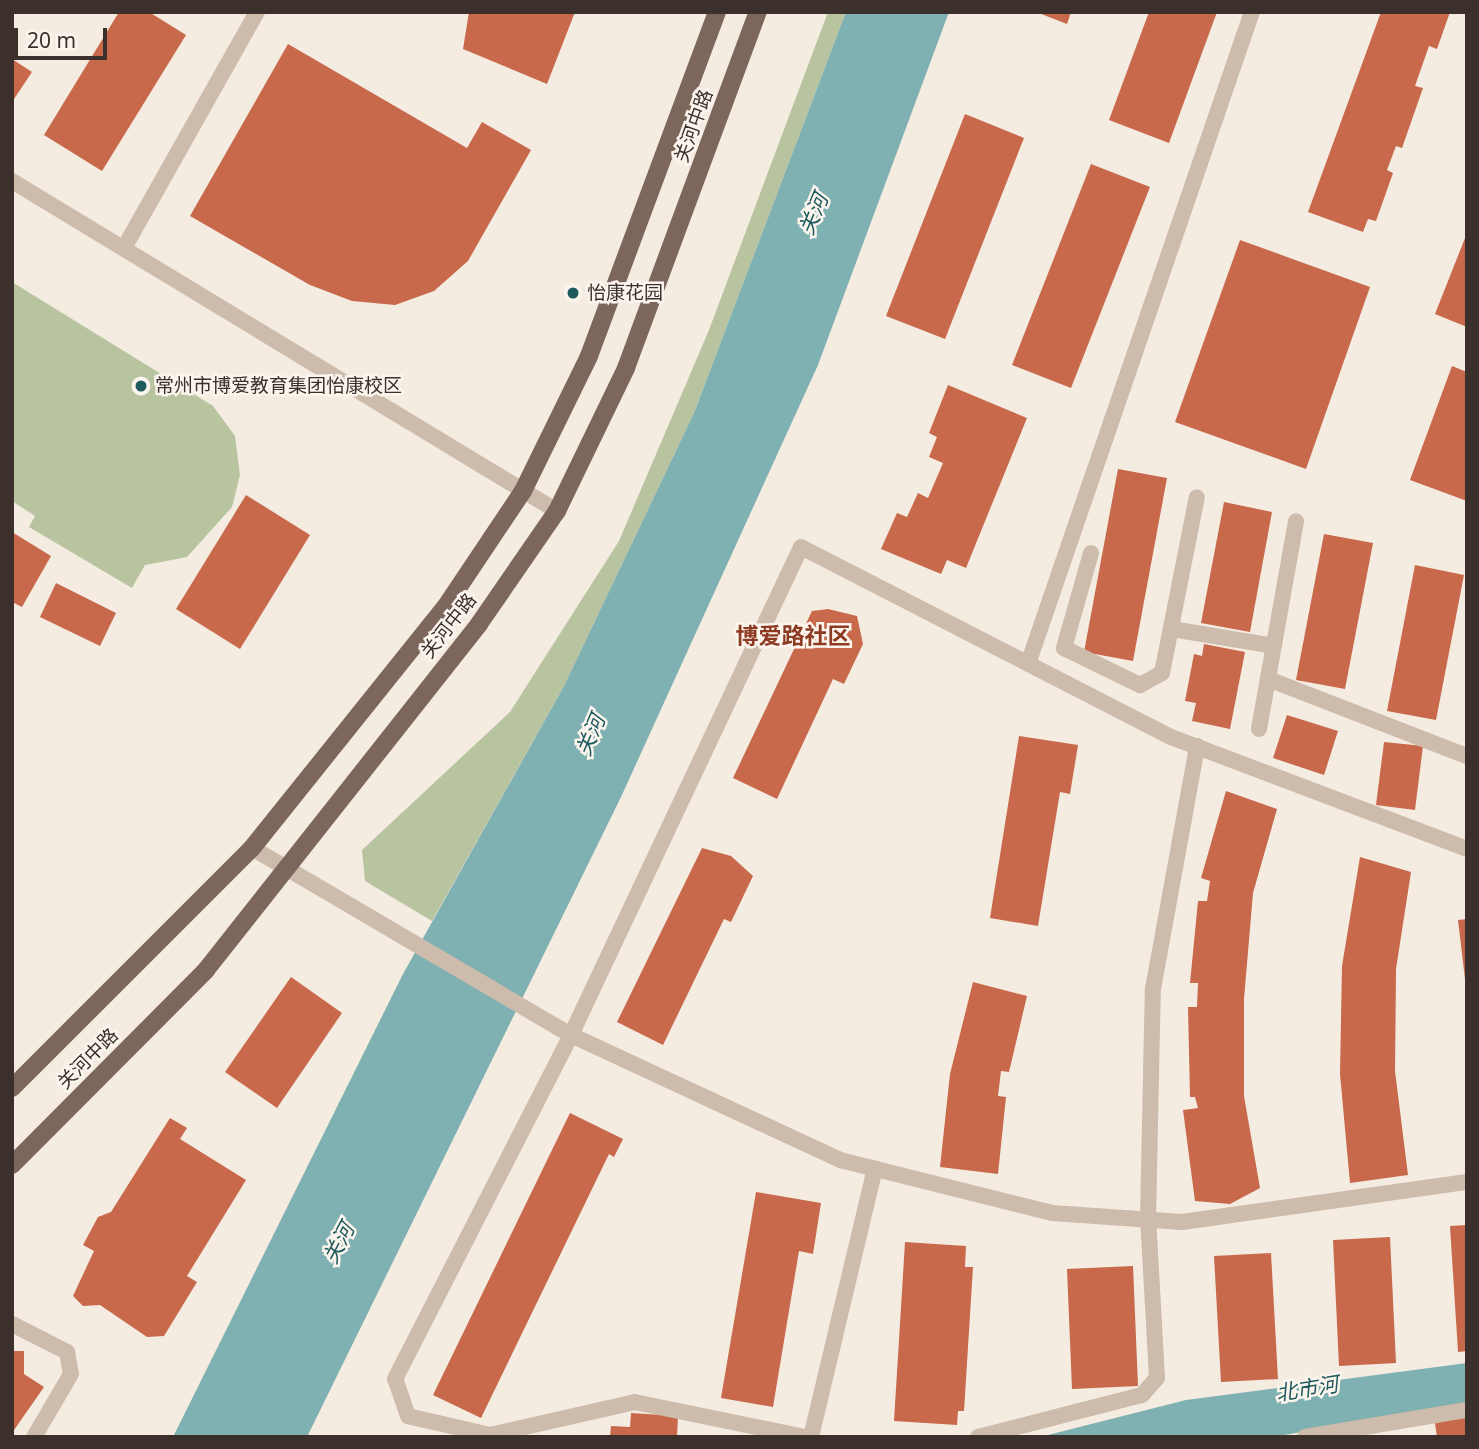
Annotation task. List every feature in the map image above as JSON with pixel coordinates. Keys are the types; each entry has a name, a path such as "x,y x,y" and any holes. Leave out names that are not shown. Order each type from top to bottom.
{"main road":[{"name":"关河中路","path":"12,1088 252,848 446,606 523,491 589,356 717,12"},
{"name":"关河中路","path":"12,1165 206,970 284,867 479,624 557,511 626,368 758,12"}],"lane":[{"path":"124,248 257,12"},
{"path":"1029,661 1252,12"},
{"path":"12,181 557,511"},
{"path":"1091,554 1064,648 1140,685 1162,673 1197,497"},
{"path":"1259,729 1296,521"},
{"path":"805,1437 635,1402 490,1435 408,1416 396,1379 571,1035 801,547 1197,747 1467,849"},
{"path":"1171,629 1274,646"},
{"path":"1268,679 1467,756"},
{"path":"978,1437 1142,1395 1157,1378 1148,1219 1153,989 1197,747"},
{"path":"252,848 571,1035 840,1160 1052,1213 1182,1222 1467,1182"},
{"path":"811,1437 876,1169"},
{"path":"12,1324 67,1352 71,1374 33,1437"},
{"path":"1305,1437 1467,1410"}],"green space":[{"path":"828,12 846,12 694,413 564,686 432,921 365,881 362,850 510,712 619,541 709,330"},
{"path":"12,282 213,406 235,436 240,475 232,507 187,557 145,565 132,588 29,527 35,516 12,501"}],"water":[{"name":"关河","path":"846,12 949,12 818,365 621,797 307,1437 173,1437 403,974 564,686 694,413"},
{"name":"北市河","path":"1467,1363 1467,1403 1273,1437 1040,1437 1186,1400"}],"building":[{"path":"119,12 149,12 186,35 102,171 44,135"},
{"path":"469,12 575,12 547,84 463,49"},
{"path":"1036,12 1071,12 1067,24"},
{"path":"1149,12 1217,12 1169,143 1109,120"},
{"path":"1381,12 1450,12 1437,49 1429,46 1415,86 1423,88 1402,148 1396,146 1387,170 1393,173 1376,221 1368,219 1363,232 1308,212"},
{"path":"288,44 467,148 482,122 531,150 468,261 434,291 395,305 352,301 310,285 190,216"},
{"path":"12,59 32,72 12,102"},
{"path":"965,114 1024,138 945,339 886,316"},
{"path":"1091,164 1150,187 1071,388 1012,365"},
{"path":"1467,233 1467,327 1435,314"},
{"path":"1240,240 1370,287 1306,469 1175,422"},
{"path":"1452,366 1467,372 1467,501 1410,480"},
{"path":"948,385 1027,418 966,568 947,560 941,574 881,549 897,513 907,517 918,493 928,498 943,463 929,457 937,437 929,433"},
{"path":"1118,469 1167,478 1133,661 1084,652"},
{"path":"246,495 310,535 240,649 176,609"},
{"path":"1224,502 1272,512 1250,632 1201,623"},
{"path":"12,532 51,556 22,607 12,602"},
{"path":"1324,534 1373,543 1345,689 1296,680"},
{"path":"1415,565 1464,575 1436,720 1387,711"},
{"path":"56,583 116,613 100,646 40,617"},
{"path":"828,609 857,616 863,644 844,684 833,679 777,799 733,778 812,611"},
{"path":"1204,644 1245,652 1230,729 1192,721 1196,703 1185,701 1194,654 1202,656"},
{"path":"1287,715 1338,731 1324,775 1273,758"},
{"path":"1019,736 1078,745 1070,794 1060,792 1038,926 990,918"},
{"path":"1384,742 1423,746 1415,810 1376,805"},
{"path":"1226,791 1277,809 1253,893 1244,999 1244,1096 1260,1188 1230,1204 1195,1201 1183,1110 1198,1108 1195,1097 1190,1097 1188,1007 1197,1007 1198,983 1190,983 1198,901 1207,901 1210,881 1201,878"},
{"path":"702,848 731,856 753,876 731,922 724,919 663,1045 617,1022"},
{"path":"1360,857 1411,872 1396,969 1395,1071 1408,1175 1350,1183 1340,1074 1342,966"},
{"path":"1467,919 1467,979 1465,979 1458,920"},
{"path":"291,977 342,1013 277,1108 225,1072"},
{"path":"973,982 1027,996 1009,1072 1001,1071 998,1096 1006,1097 998,1174 940,1167 950,1074"},
{"path":"570,1113 623,1139 614,1157 609,1154 481,1418 433,1395"},
{"path":"170,1118 187,1128 180,1139 246,1180 187,1276 197,1282 164,1336 147,1337 100,1305 83,1306 73,1296 94,1251 83,1245 98,1217 111,1212"},
{"path":"756,1192 821,1203 813,1254 799,1251 773,1407 721,1398"},
{"path":"1467,1225 1467,1351 1458,1352 1450,1226"},
{"path":"1390,1237 1396,1363 1339,1366 1333,1240"},
{"path":"905,1242 966,1246 965,1267 973,1267 964,1411 958,1411 957,1425 894,1421"},
{"path":"1271,1253 1278,1379 1221,1382 1214,1256"},
{"path":"1133,1266 1138,1386 1072,1389 1067,1269"},
{"path":"12,1351 24,1351 24,1374 44,1387 12,1433"},
{"path":"631,1413 678,1416 677,1437 610,1437 611,1426 630,1427"},
{"path":"1467,1417 1467,1437 1437,1437 1435,1423"}],"place":[{"name":"怡康花园","path":"573,293"},
{"name":"常州市博爱教育集团怡康校区","path":"141,386"}],"district":[{"name":"博爱路社区","path":"793,635"}]}
